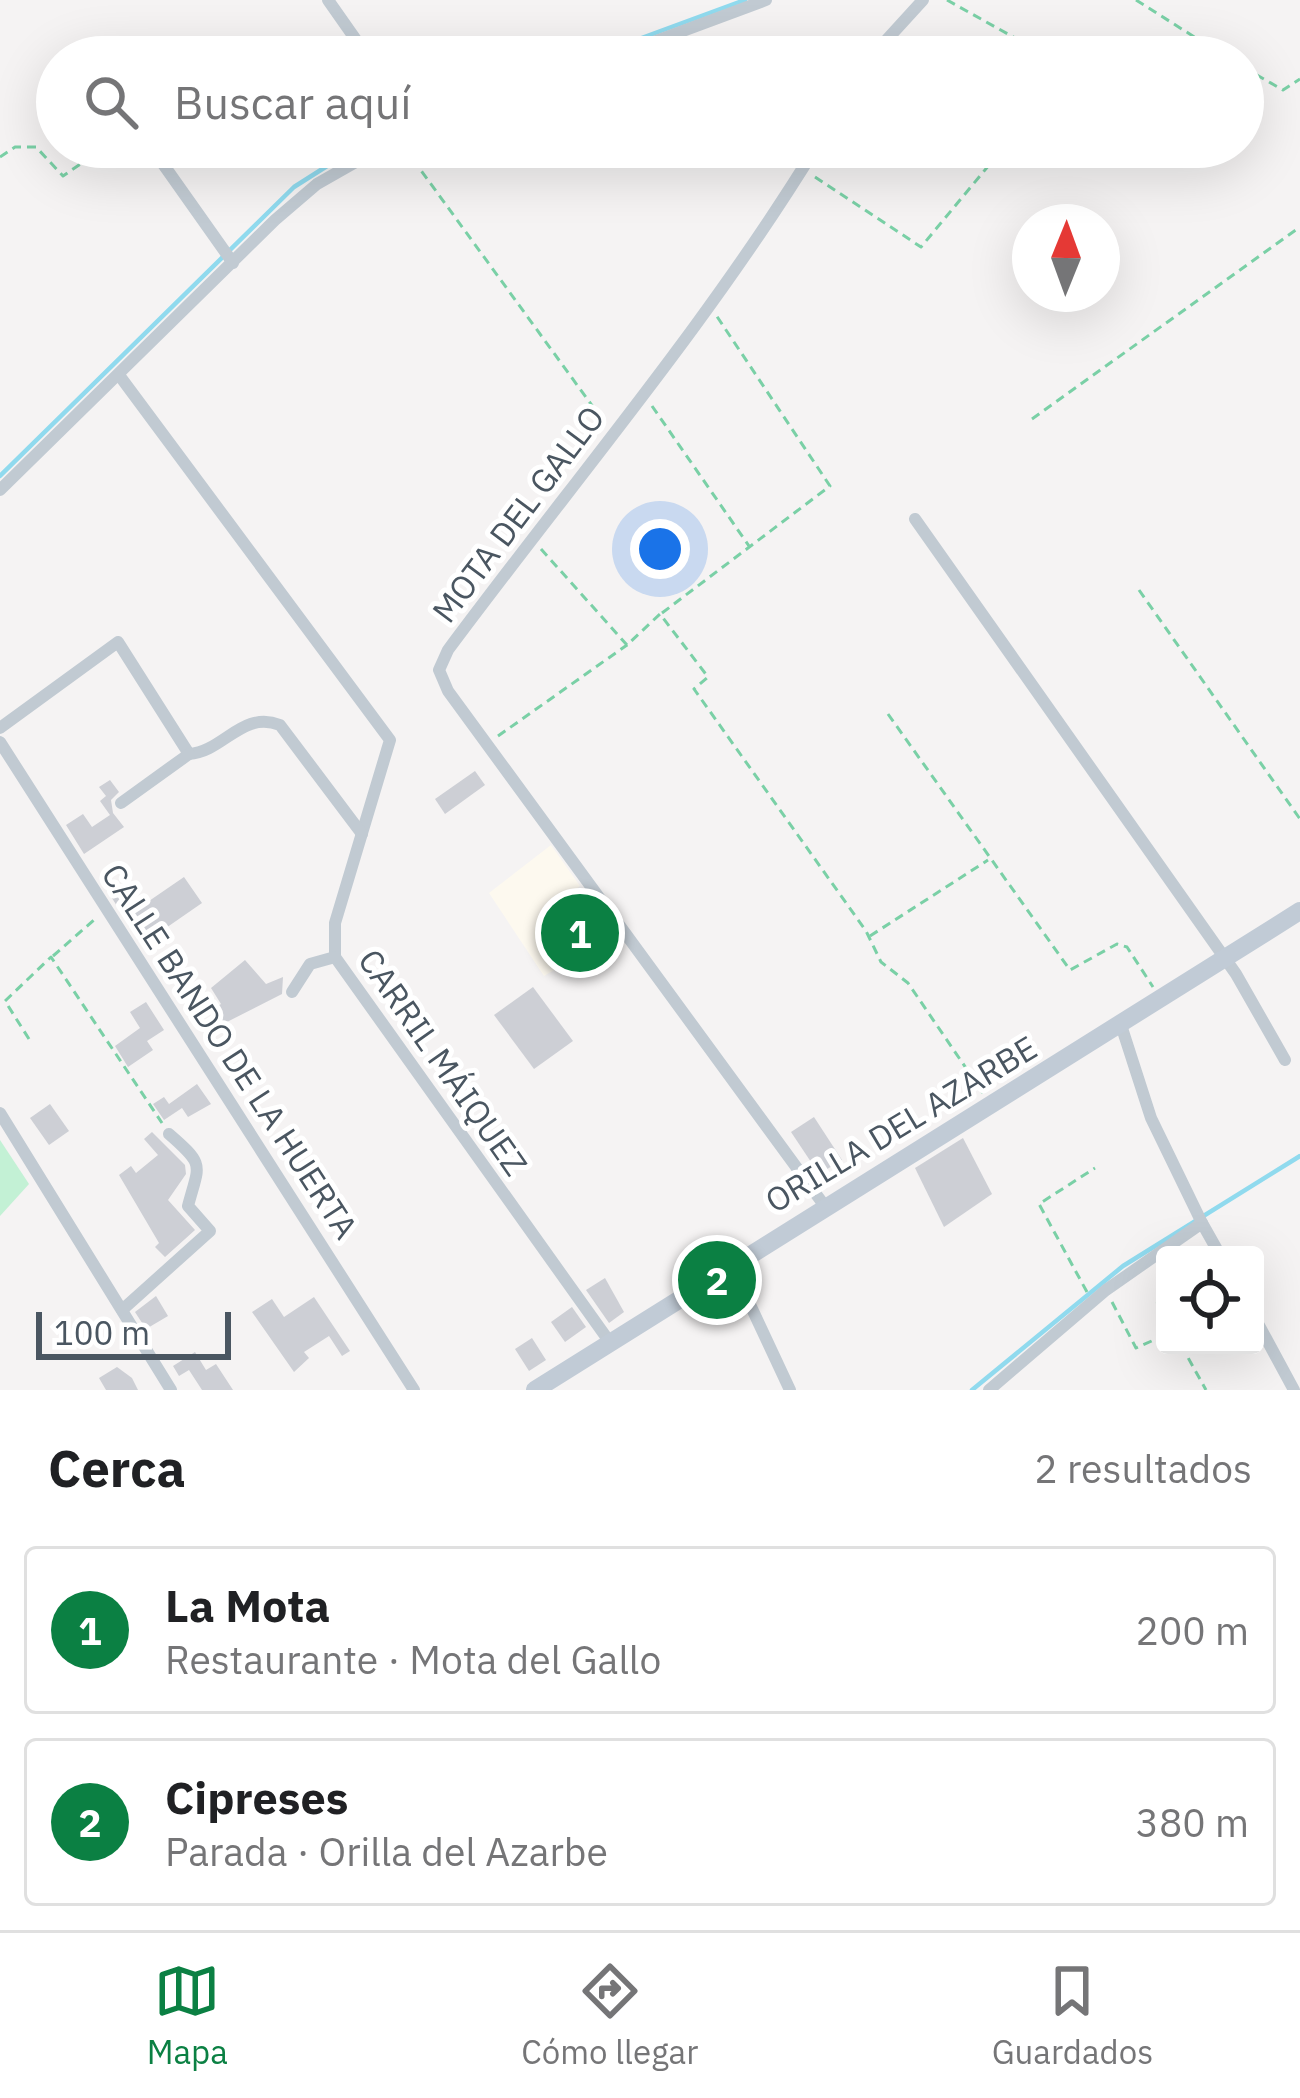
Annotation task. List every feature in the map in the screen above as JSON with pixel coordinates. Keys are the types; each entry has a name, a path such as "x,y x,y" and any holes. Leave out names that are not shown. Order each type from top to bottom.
{"main road":[{"name":"ORILLA DEL AZARBE","path":"535,1390 1300,911"}],"street":[{"path":"328,0 353,36"},
{"path":"669,36 766,0"},
{"path":"890,36 923,0"},
{"path":"167,168 228,256"},
{"path":"2,483 77,406 119,375 228,256 317,184 345,168"},
{"name":"MOTA DEL GALLO","path":"802,169 711,307 441,662 441,681 824,1205"},
{"name":"CARRIL MÁIQUEZ","path":"119,375 391,740 335,923 335,957 609,1341"},
{"path":"915,519 1224,959 1285,1060"},
{"path":"0,728 118,642 189,754"},
{"path":"121,803 189,754 265,719 280,725 362,834"},
{"name":"CALLE BANDO DE LA HUERTA","path":"0,742 414,1390"},
{"path":"292,992 310,964 335,957"},
{"path":"1121,1025 1151,1118 1215,1246"},
{"path":"0,1113 171,1390"},
{"path":"122,1310 210,1231 188,1206 198,1186 197,1162 169,1134"},
{"path":"989,1390 1199,1218"},
{"path":"730,1264 790,1390"},
{"path":"1264,1335 1294,1390"}],"path":[{"path":"947,0 1011,36"},
{"path":"1136,0 1193,36"},
{"path":"1264,80 1283,91 1300,79"},
{"path":"0,157 15,147 36,147"},
{"path":"420,168 614,429"},
{"path":"802,169 921,247 987,168"},
{"path":"1032,419 1300,227"},
{"path":"486,742 515,729 830,486 711,307"},
{"path":"644,395 750,547"},
{"path":"531,538 627,645"},
{"path":"1138,590 1300,819"},
{"path":"660,614 708,676 694,689 869,937 881,962 908,983 989,1105"},
{"path":"888,714 1070,970 1117,944 1126,947 1160,999"},
{"path":"869,937 990,859"},
{"path":"29,1039 5,1001 102,910"},
{"path":"52,957 169,1134"},
{"path":"1087,1288 1039,1204 1095,1168"},
{"path":"1106,1290 1136,1348 1156,1339"},
{"path":"1186,1354 1206,1390"}],"shaded area":[{"path":"551,845 580,886 553,907 566,925 544,941 561,966 544,976 489,893"}],"green space":[{"path":"0,1140 29,1184 0,1216"}],"building":[{"path":"475,771 485,785 445,814 435,799"},
{"path":"110,780 119,792 111,800 113,813 124,827 84,854 66,825 83,814 92,827 110,815 100,801 106,796 99,787"},
{"path":"109,874 133,912 184,877 202,903 150,939 152,943 144,949 100,879"},
{"path":"574,891 613,945 569,977 543,941 566,925 552,907"},
{"path":"245,960 266,984 283,977 282,994 223,1024 213,1009 221,1004 211,988"},
{"path":"533,987 573,1041 534,1069 494,1015"},
{"path":"146,1002 164,1030 147,1041 153,1050 128,1067 115,1046 140,1028 130,1012"},
{"path":"197,1084 211,1104 188,1117 182,1108 164,1120 153,1104 164,1097 169,1104"},
{"path":"50,1104 69,1131 49,1145 30,1118"},
{"path":"814,1117 842,1160 819,1174 791,1132"},
{"path":"152,1132 185,1165 186,1174 168,1200 195,1230 165,1257 155,1247 159,1243 119,1175 131,1166 136,1173 158,1155 144,1139"},
{"path":"963,1138 992,1194 944,1227 915,1168"},
{"path":"605,1278 624,1312 609,1323 586,1290"},
{"path":"156,1296 168,1316 146,1329 135,1312"},
{"path":"314,1297 350,1351 342,1356 329,1336 304,1352 309,1358 294,1372 252,1312 272,1299 284,1317"},
{"path":"572,1307 586,1327 565,1342 551,1322"},
{"path":"532,1338 546,1360 529,1371 515,1349"},
{"path":"195,1352 206,1370 216,1364 233,1390 202,1390 189,1370 179,1376 173,1366"},
{"path":"117,1367 132,1378 138,1390 106,1390 99,1378"}],"waterway":[{"path":"647,36 745,0"},
{"path":"0,476 294,187 324,168"},
{"path":"972,1390 1123,1266 1300,1156"}],"place":[{"name":"La Mota","path":"580,933"},
{"name":"Cipreses","path":"717,1280"}]}
